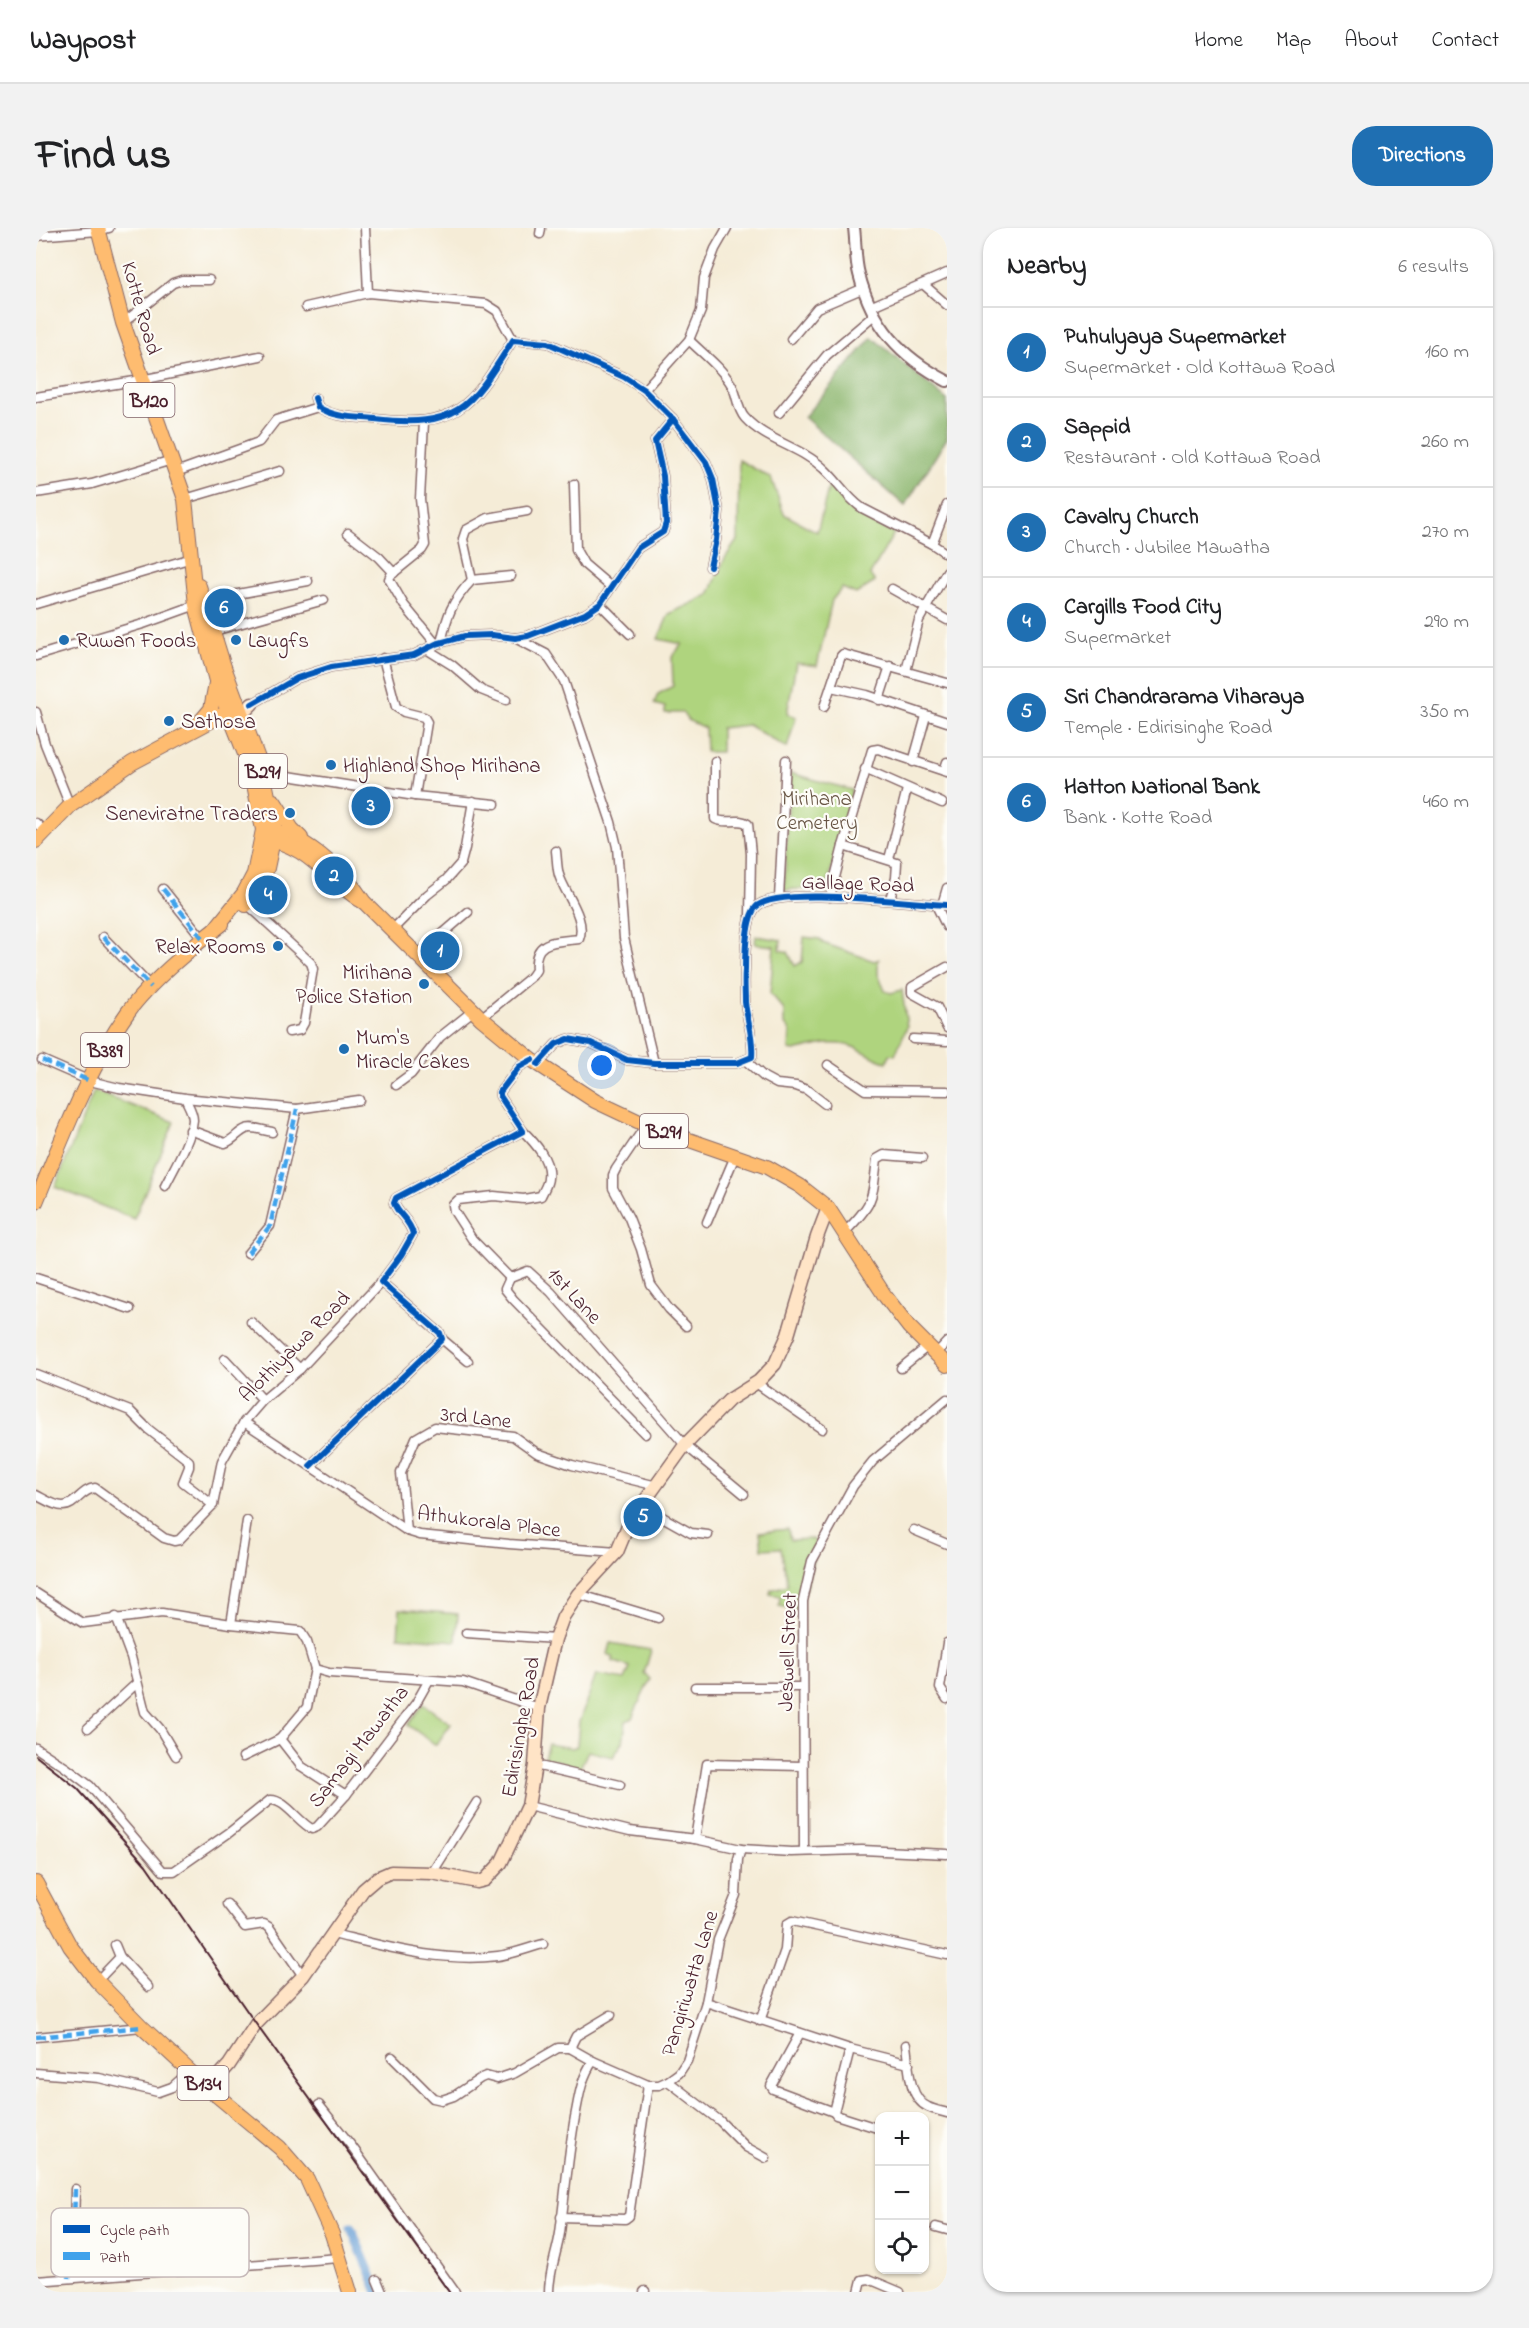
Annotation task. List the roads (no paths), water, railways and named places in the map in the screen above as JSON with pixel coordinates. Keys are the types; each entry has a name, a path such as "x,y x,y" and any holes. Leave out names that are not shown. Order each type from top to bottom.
{"main road":[{"name":"Kotte Road","path":"101,229 123,323 184,499 194,572 216,681 239,711"},
{"name":"Kotte Road","path":"201,602 214,631 239,711"},
{"path":"192,729 211,709 216,681"},
{"path":"39,832 70,806 132,763 192,729 239,711"},
{"path":"116,776 134,769 239,711"},
{"name":"B291","path":"239,711 264,771 268,791 269,835"},
{"name":"B291","path":"239,711 251,769 269,835 299,852 320,867 346,892 364,902 478,1014 535,1062 595,1101 646,1125 766,1167 800,1186 828,1208 885,1296 909,1327 947,1365"},
{"path":"268,791 292,829 310,847"},
{"name":"B291","path":"269,835 310,847 354,885 364,902"},
{"name":"B389","path":"36,1202 90,1081 129,1011 151,987 203,939 247,904 260,886 267,868 269,835"},
{"name":"B389","path":"216,928 244,894 269,835"},
{"name":"Edirisinghe Road","path":"208,2088 229,2065 256,2024 303,1976 363,1890 377,1878 391,1872 432,1874 477,1882 485,1880 501,1863 528,1806 536,1765 539,1708 555,1639 563,1617 578,1594 617,1552 629,1523 685,1445 729,1400 756,1383 775,1364 788,1335 828,1208"},
{"name":"B134","path":"36,1883 70,1946 97,1981 190,2072 280,2148 307,2179 332,2234 350,2292"}],"street":[{"path":"365,228 368,293"},
{"path":"644,390 689,340 701,311 704,278 715,249 727,228"},
{"path":"854,228 858,273 872,311 896,346 947,381"},
{"path":"36,236 101,229"},
{"path":"778,412 827,355 872,311 947,273"},
{"path":"123,323 173,283 182,280 209,280"},
{"path":"923,284 947,305"},
{"path":"791,339 817,308 864,288"},
{"path":"306,307 368,293 486,304 497,311 513,340"},
{"path":"513,340 548,343 624,377 644,390 673,419 705,462 713,479 719,511 710,567"},
{"path":"36,493 92,484 174,466 259,442 276,420 317,403 329,414 405,423 424,422 443,417 464,406 483,387 513,340"},
{"path":"689,340 728,378 733,386 740,411 746,419 774,439 823,468 852,501 862,508 947,554"},
{"path":"36,397 141,380 260,356"},
{"path":"239,711 297,678 331,667 414,655 465,636 492,635 515,638 528,636 585,614 600,604 638,548 663,532 666,523 663,476 655,441 673,419"},
{"path":"424,422 420,499 425,544 422,550 389,577 389,582 435,646 452,664 481,690 506,700"},
{"path":"184,499 280,471"},
{"path":"574,484 576,550 584,564 611,587"},
{"path":"932,544 947,505"},
{"path":"472,580 463,539 465,530 488,518 527,511"},
{"path":"348,533 373,552 394,573"},
{"path":"36,604 192,558"},
{"path":"906,671 919,620 943,587 947,571"},
{"path":"435,646 456,597 472,580 511,576"},
{"path":"36,656 143,624 201,602 308,580"},
{"path":"892,589 947,620"},
{"path":"214,631 324,600"},
{"path":"600,604 630,634"},
{"path":"515,638 546,654 564,681 611,822 617,847 624,938 654,1063"},
{"path":"824,707 843,654 947,683"},
{"path":"383,658 396,707 404,712 424,717 427,722 415,796"},
{"path":"879,700 890,666"},
{"path":"831,687 947,722"},
{"path":"36,712 49,754 70,806"},
{"path":"913,762 926,716"},
{"path":"830,897 872,750 875,748 913,762 946,769"},
{"path":"779,898 786,760"},
{"path":"645,1434 513,1299 505,1289 510,1278 472,1239 453,1205 458,1200 482,1197 524,1199 541,1196 548,1178 544,1158 523,1131 500,1096 500,1092 519,1068 535,1062 556,1044 568,1039 591,1043 627,1060 654,1063 737,1063 752,1057 753,1044 745,992 750,917 751,854 748,824 744,821 720,822 715,819 715,761"},
{"path":"865,769 942,803"},
{"path":"264,771 415,796 495,804"},
{"path":"889,859 907,789"},
{"path":"393,929 461,863 473,801"},
{"path":"843,846 897,862 896,878 890,899"},
{"path":"396,1085 411,1074 440,1037 478,1014 532,976 536,970 535,958 538,951 546,944 579,939 580,922 558,874 556,851"},
{"path":"947,888 942,905 947,927"},
{"path":"163,889 203,939"},
{"name":"Gallage Road","path":"750,917 759,904 779,898 890,899 942,905"},
{"path":"247,904 311,963 313,969 304,1023 300,1030 289,1032"},
{"path":"418,955 468,912"},
{"path":"103,937 151,987"},
{"path":"947,967 912,987 912,993 937,1007 947,1028"},
{"path":"914,1039 947,1041"},
{"path":"42,1060 90,1081 118,1088 185,1098 297,1109 358,1100"},
{"path":"745,1060 764,1077 777,1084 807,1090 825,1104"},
{"path":"828,1065 865,1090 947,1091"},
{"path":"165,1186 193,1120 185,1098"},
{"path":"248,1253 270,1226 297,1109"},
{"path":"646,1125 616,1169 613,1175 613,1188 641,1249 651,1286 669,1310 686,1326"},
{"path":"190,1130 225,1143 237,1137 244,1129 272,1132"},
{"name":"Alothiyawa Road","path":"213,1504 222,1461 244,1422 263,1400 300,1369 366,1300 401,1255 412,1234 410,1224 396,1210 394,1203 396,1198 523,1131"},
{"path":"845,1232 864,1213 872,1201 877,1158 884,1155 922,1158"},
{"path":"707,1222 735,1156"},
{"name":"1st Lane","path":"510,1278 528,1271 551,1292 685,1445"},
{"path":"36,1278 130,1309"},
{"path":"381,1282 440,1333 442,1339 468,1361"},
{"path":"251,1322 300,1369"},
{"path":"310,1466 442,1339"},
{"path":"901,1368 947,1342"},
{"path":"225,1359 263,1400"},
{"path":"36,1374 130,1411 148,1429 189,1461 183,1482 213,1504 179,1540 174,1541 164,1538 95,1488 87,1490 66,1506 60,1506 36,1495"},
{"path":"756,1383 822,1429"},
{"name":"Jeswell Street","path":"804,1851 803,1600 812,1561 853,1486 873,1461 947,1399"},
{"name":"Athukorala Place","path":"244,1422 407,1531 420,1535 509,1544 617,1552"},
{"name":"3rd Lane","path":"407,1531 400,1473 417,1438 435,1427 513,1436 537,1452 563,1462 657,1486"},
{"path":"685,1445 744,1494"},
{"path":"641,1505 691,1533 708,1535"},
{"path":"231,1624 247,1521"},
{"path":"914,1530 947,1544"},
{"path":"36,1593 82,1623 162,1613 231,1624 300,1631 307,1642 315,1669 307,1707 280,1739 243,1757"},
{"path":"578,1594 658,1618"},
{"path":"116,1617 131,1657 145,1712 160,1729 176,1756"},
{"path":"466,1633 555,1639"},
{"path":"947,1643 940,1688 947,1700"},
{"path":"315,1669 329,1673 463,1683 539,1708"},
{"name":"Samagi Mawatha","path":"36,1748 90,1786 163,1871 174,1871 270,1800 278,1801 312,1829 317,1827 346,1795 416,1702 429,1680"},
{"path":"88,1728 137,1683"},
{"path":"695,1687 802,1687"},
{"path":"280,1739 302,1766 346,1795"},
{"path":"695,1839 707,1764 802,1766"},
{"path":"536,1765 620,1785"},
{"path":"432,1874 477,1802"},
{"path":"528,1806 630,1831 695,1839 741,1849 862,1850 947,1854"},
{"name":"Pangiriwatta Lane","path":"648,2085 659,2085 668,2081 679,2073 687,2061 705,2002 718,1940 736,1895 738,1859 741,1849"},
{"path":"227,1904 245,1927 264,1924 269,1927 303,1976"},
{"path":"760,2021 785,1950 787,1924 792,1921 947,1955"},
{"path":"333,1934 413,1953 464,1958 499,1956 543,1944"},
{"path":"115,1945 120,1957 148,1987"},
{"path":"97,1981 120,1957"},
{"path":"705,2002 850,2049 909,2064"},
{"path":"570,2048 576,2036 611,2015"},
{"path":"36,2037 142,2027"},
{"path":"800,2033 771,2086 773,2089 834,2112 836,2115 875,2128"},
{"path":"906,2045 912,2086 918,2099 927,2107 947,2113"},
{"path":"392,2057 433,2098 442,2100 454,2096 486,2076 497,2079 515,2073 558,2048 570,2048 593,2061 648,2085 629,2217 625,2219 561,2217"},
{"path":"834,2112 850,2049"},
{"path":"549,2292 549,2279 561,2217 569,2151 582,2083 586,2070 593,2061"},
{"path":"36,2073 99,2078 158,2092 172,2087 190,2072"},
{"path":"668,2081 720,2121 746,2147 766,2158"},
{"path":"319,2104 455,2292"},
{"path":"74,2208 75,2189"},
{"path":"936,2227 947,2230"},
{"path":"249,2265 339,2258"},
{"path":"36,2281 82,2277"},
{"path":"859,2292 862,2280 869,2279 900,2292"},
{"path":"377,2280 382,2292"}],"waterway":[{"path":"351,2228 378,2292"}],"railway":[{"path":"36,1756 77,1788 146,1865 256,2024 449,2292"}],"place":[{"name":"Hatton National Bank","path":"224,608"},
{"name":"Ruwan Foods","path":"64,640"},
{"name":"Laugfs","path":"236,640"},
{"name":"Sathosa","path":"169,721"},
{"name":"Highland Shop Mirihana","path":"331,765"},
{"name":"Cavalry Church","path":"371,806"},
{"name":"Seneviratne Traders","path":"290,813"},
{"name":"Sappid","path":"334,876"},
{"name":"Cargills Food City","path":"268,895"},
{"name":"Relax Rooms","path":"278,946"},
{"name":"Puhulyaya Supermarket","path":"440,951"},
{"name":"Mirihana Police Station","path":"424,984"},
{"name":"Mum's Miracle Cakes","path":"344,1049"},
{"name":"Sri Chandrarama Viharaya","path":"643,1517"}],"park label":[{"name":"Mirihana Cemetery","path":"817,810"}]}
